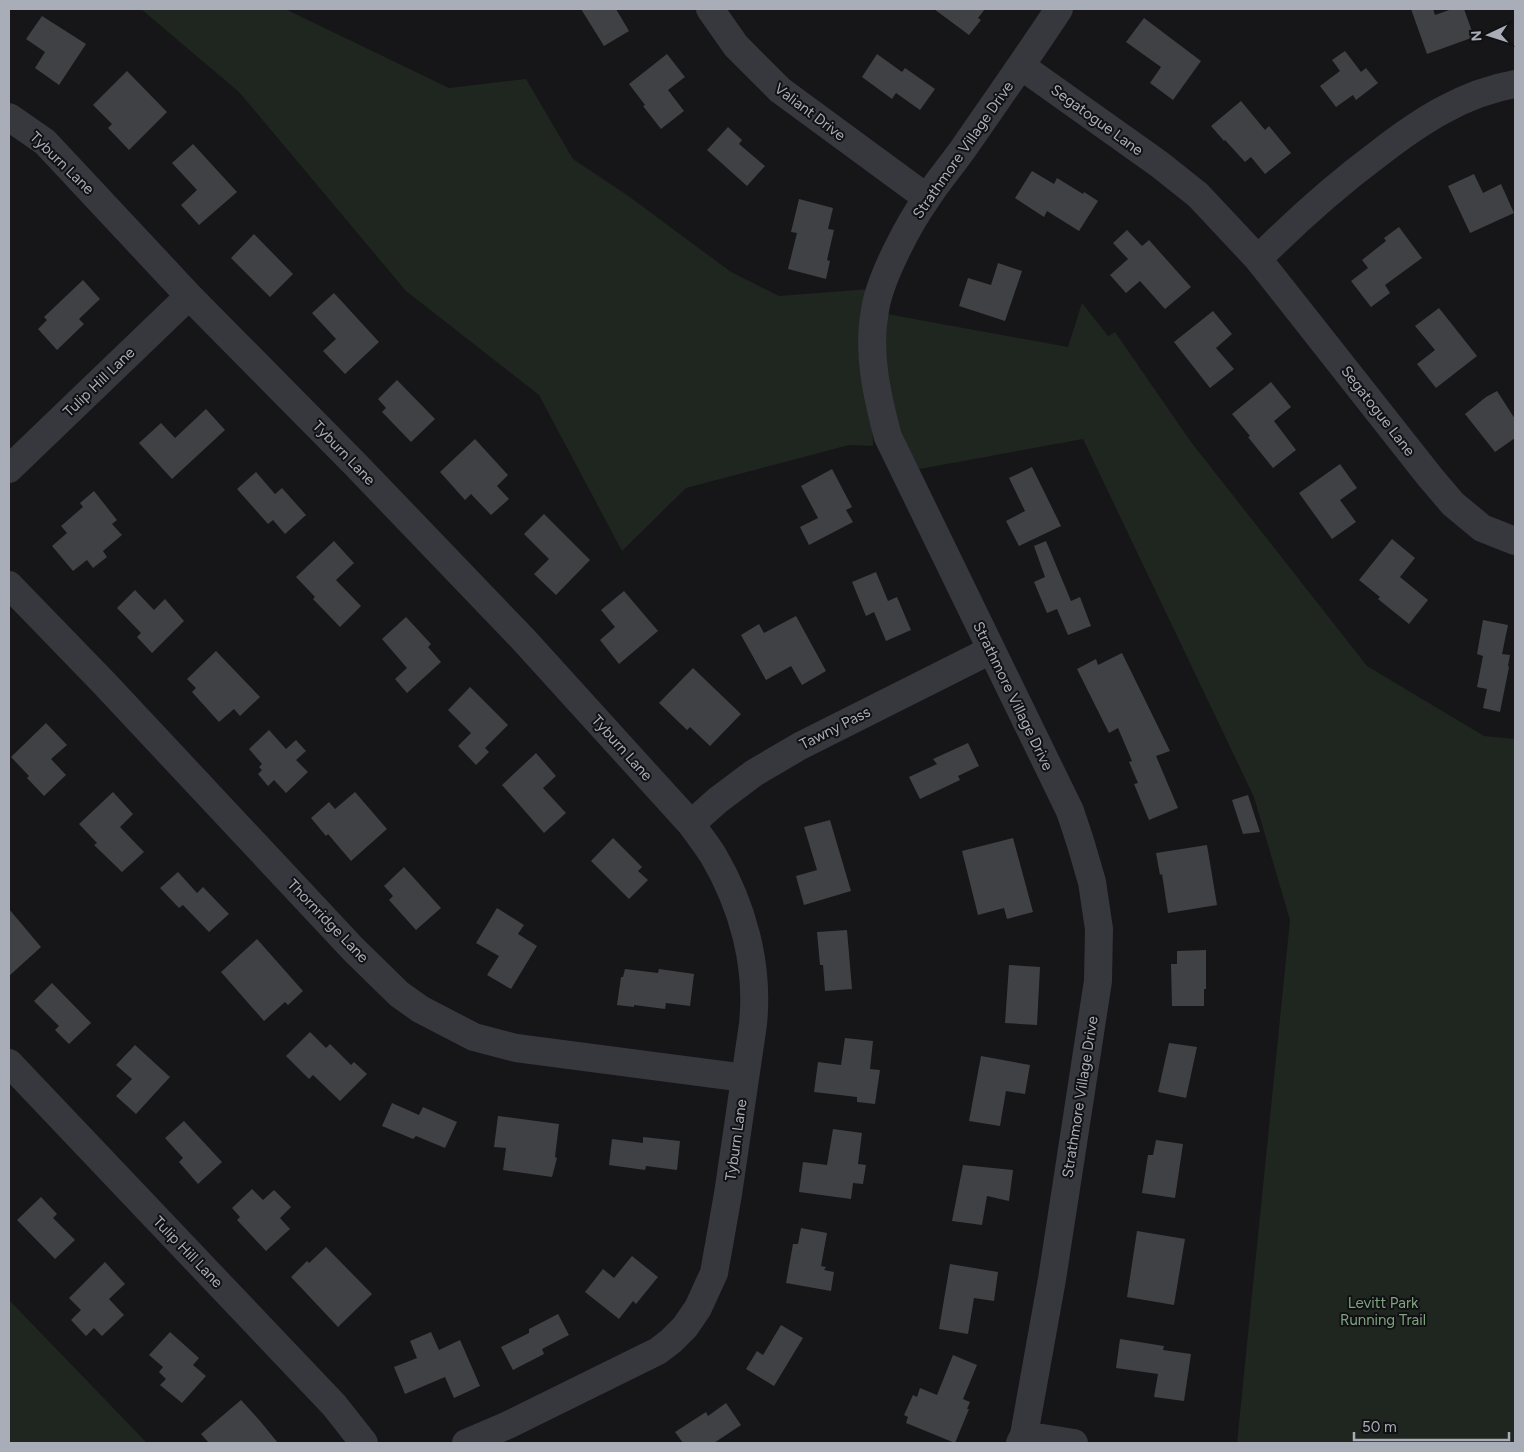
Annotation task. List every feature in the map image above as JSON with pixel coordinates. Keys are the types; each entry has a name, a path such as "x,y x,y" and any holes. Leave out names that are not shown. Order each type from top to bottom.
{"street":[{"name":"Valiant Drive","path":"710,9 736,46 780,90 926,198"},
{"name":"Strathmore Village Drive","path":"1022,1439 1052,1279 1091,1032 1098,982 1099,929 1092,882 1070,811 888,437 878,402 872,350 874,310 886,274 900,244 926,198 945,175 1059,9"},
{"name":"Segatogue Lane","path":"1021,66 1159,164 1198,195 1258,259 1430,478 1453,504 1482,528 1515,542"},
{"path":"1258,259 1299,218 1336,186 1411,129 1440,110 1515,84"},
{"name":"Tyburn Lane","path":"9,117 45,142 189,296 355,464 523,639 690,824 712,854 726,880 742,920 753,963 755,1006 728,1194 714,1273 698,1308 685,1327 671,1342 658,1351 508,1425 466,1443"},
{"name":"Tulip Hill Lane","path":"9,469 189,296"},
{"name":"Thornridge Lane","path":"9,585 104,682 354,949 399,994 420,1009 474,1037 516,1048 745,1078"},
{"name":"Tawny Pass","path":"690,824 754,773 800,746 991,650"},
{"name":"Tulip Hill Lane","path":"9,1063 334,1405 364,1443"},
{"path":"1022,1439 1074,1443"}],"green space":[{"path":"141,9 285,9 449,88 526,79 573,159 627,195 731,272 779,296 870,289 873,446 849,445 686,488 622,551 539,395 406,291 239,92"},
{"name":"Levitt Park Running Trail","path":"1082,303 1108,336 1115,332 1191,442 1367,666 1484,736 1515,739 1515,1443 1237,1443 1290,920 1254,797 1083,439 914,470 884,387 887,314 1068,347"},
{"path":"9,1300 147,1443 9,1443"}],"building":[{"path":"581,9 616,9 629,31 604,46"},
{"path":"934,9 985,9 978,18 981,20 969,35"},
{"path":"1411,9 1433,9 1435,15 1452,9 1464,9 1474,37 1427,54"},
{"path":"42,16 86,44 59,85 35,68 45,52 26,39"},
{"path":"1144,18 1201,61 1173,100 1150,83 1161,67 1126,42"},
{"path":"1345,51 1361,72 1366,68 1378,83 1356,100 1353,95 1336,107 1320,86 1340,71 1332,60"},
{"path":"667,54 685,77 668,90 684,111 661,129 629,84"},
{"path":"877,54 902,72 905,68 935,89 920,110 896,93 892,99 862,77"},
{"path":"127,71 167,112 129,150 108,128 112,124 93,105"},
{"path":"1241,101 1265,130 1269,126 1291,153 1265,174 1251,157 1245,162 1211,126"},
{"path":"728,127 742,140 739,144 765,166 747,186 707,150"},
{"path":"193,144 237,192 199,225 181,205 197,190 172,163"},
{"path":"1032,171 1054,184 1057,178 1098,201 1079,231 1047,211 1044,217 1015,198"},
{"path":"1474,174 1483,193 1501,184 1514,213 1470,233 1448,186"},
{"path":"799,199 833,208 828,229 834,230 827,260 830,261 826,279 788,269 797,233 791,232"},
{"path":"1399,227 1422,258 1385,285 1390,293 1371,307 1351,281 1368,268 1362,260 1386,241 1384,238"},
{"path":"1127,230 1142,246 1149,240 1191,287 1165,309 1140,281 1126,293 1110,275 1128,259 1113,243"},
{"path":"254,234 293,274 270,297 231,258"},
{"path":"998,263 1022,271 1005,321 959,306 968,278 991,285"},
{"path":"83,280 100,299 79,319 84,324 57,350 38,329 47,320 44,317"},
{"path":"334,293 379,342 345,374 323,351 336,339 312,313"},
{"path":"1439,308 1477,356 1436,388 1417,364 1435,350 1415,326"},
{"path":"1213,311 1232,334 1216,348 1234,369 1210,388 1174,342"},
{"path":"397,380 435,419 411,442 382,412 386,408 378,399"},
{"path":"1271,382 1291,407 1274,421 1296,450 1273,468 1232,414"},
{"path":"1497,391 1515,419 1515,438 1495,452 1465,414 1486,397"},
{"path":"206,409 225,430 172,479 139,443 161,423 175,438"},
{"path":"475,439 508,475 497,486 509,499 491,515 471,494 465,500 440,472"},
{"path":"1340,464 1357,488 1340,500 1356,522 1332,539 1299,493"},
{"path":"1032,467 1061,526 1019,546 1006,521 1025,511 1009,478"},
{"path":"832,469 852,507 846,510 853,522 809,545 800,527 818,518 801,486"},
{"path":"256,472 275,494 282,488 306,515 285,534 273,520 268,524 237,489"},
{"path":"94,491 117,520 112,524 122,535 103,551 107,557 93,568 87,560 73,571 52,546 67,533 61,526 83,507 80,503"},
{"path":"544,514 590,560 556,595 534,574 549,559 524,534"},
{"path":"1392,539 1415,558 1400,577 1428,600 1409,624 1378,599 1380,597 1359,580"},
{"path":"334,541 354,563 336,580 361,606 340,627 313,599 315,597 296,577"},
{"path":"1046,541 1071,601 1080,597 1091,626 1068,635 1057,609 1047,613 1034,582 1045,577 1034,546"},
{"path":"876,572 888,601 897,597 911,630 886,641 874,612 866,616 852,582"},
{"path":"135,590 154,610 165,599 184,621 152,653 137,637 141,633 117,608"},
{"path":"624,591 658,631 619,664 600,640 615,627 601,610"},
{"path":"796,616 826,671 802,685 791,666 766,680 741,635 759,624 764,633"},
{"path":"406,617 431,644 428,647 441,662 407,693 395,679 407,668 382,639"},
{"path":"1483,620 1508,625 1502,654 1510,655 1509,667 1500,712 1483,708 1487,689 1477,687 1483,656 1477,654"},
{"path":"216,651 260,697 240,716 234,709 219,722 192,692 196,688 187,679"},
{"path":"1122,653 1170,751 1156,756 1178,808 1149,820 1134,784 1138,783 1129,762 1132,761 1118,728 1109,733 1077,669 1096,659 1098,665"},
{"path":"693,668 741,714 710,746 690,727 687,730 659,703"},
{"path":"470,687 508,725 485,748 489,752 476,765 458,746 471,733 448,710"},
{"path":"46,723 67,745 51,759 66,775 44,796 11,757"},
{"path":"269,730 286,749 296,740 306,751 296,760 308,772 286,793 274,780 268,786 258,774 262,770 259,767 262,764 249,749"},
{"path":"968,743 979,766 958,776 960,780 920,799 909,777 937,764 933,759"},
{"path":"536,753 556,776 543,788 566,813 544,833 502,785"},
{"path":"113,792 133,814 120,827 144,852 122,872 94,845 97,843 79,824"},
{"path":"355,792 387,829 351,861 328,834 326,836 311,818 329,802 335,809"},
{"path":"1248,795 1260,832 1243,834 1232,800"},
{"path":"830,820 851,891 804,905 796,876 817,870 804,827"},
{"path":"613,838 642,867 638,871 648,880 629,899 591,861"},
{"path":"1013,838 1033,912 1007,919 1004,908 978,915 962,851"},
{"path":"1207,845 1217,905 1168,913 1162,874 1160,875 1156,853"},
{"path":"404,867 441,908 416,930 389,900 393,896 384,886"},
{"path":"178,872 197,893 203,887 229,914 209,932 183,905 179,908 160,888"},
{"path":"497,908 524,925 518,934 537,946 511,989 487,975 499,956 476,943"},
{"path":"9,909 41,947 9,976"},
{"path":"847,930 852,989 825,991 823,965 820,965 817,932"},
{"path":"257,939 303,991 288,1005 285,1002 264,1021 221,972"},
{"path":"1206,950 1204,1006 1172,1006 1171,964 1177,964 1177,951"},
{"path":"1009,965 1040,967 1037,1025 1005,1023"},
{"path":"625,969 658,973 659,969 694,974 690,1006 666,1003 665,1009 617,1005 621,977 623,977"},
{"path":"52,983 91,1023 69,1044 55,1030 59,1026 34,1001"},
{"path":"310,1032 326,1048 330,1044 351,1065 354,1062 367,1074 340,1101 313,1075 309,1079 286,1056"},
{"path":"845,1038 873,1041 870,1069 880,1070 875,1104 857,1102 857,1097 814,1092 818,1062 841,1065"},
{"path":"1169,1043 1197,1047 1186,1098 1158,1092"},
{"path":"135,1045 170,1077 136,1114 116,1096 132,1079 116,1065"},
{"path":"981,1056 1030,1065 1025,1094 1006,1091 1000,1126 969,1121"},
{"path":"392,1103 419,1115 423,1107 457,1122 445,1148 416,1136 413,1139 382,1126"},
{"path":"498,1116 559,1124 555,1157 557,1158 552,1177 503,1170 506,1148 494,1147"},
{"path":"184,1121 222,1162 198,1184 179,1162 183,1158 165,1138"},
{"path":"833,1129 862,1133 858,1164 866,1165 863,1184 853,1183 851,1199 799,1192 803,1162 827,1165"},
{"path":"643,1137 680,1141 677,1170 646,1166 645,1170 609,1165 612,1139 643,1143"},
{"path":"1156,1140 1183,1144 1175,1198 1142,1193 1148,1155 1153,1155"},
{"path":"963,1165 1013,1170 1009,1201 987,1196 982,1225 952,1221"},
{"path":"252,1189 263,1200 274,1190 291,1207 280,1218 290,1229 266,1251 237,1220 240,1217 232,1208"},
{"path":"41,1197 57,1214 53,1218 75,1240 55,1259 17,1220"},
{"path":"801,1228 827,1233 821,1266 826,1267 824,1270 834,1272 831,1291 786,1283 793,1244 798,1244"},
{"path":"1137,1231 1185,1239 1174,1305 1127,1297"},
{"path":"326,1247 372,1294 338,1327 291,1277 307,1261 309,1263"},
{"path":"632,1256 658,1277 636,1304 633,1301 619,1319 585,1292 603,1269 614,1278"},
{"path":"105,1262 125,1284 109,1299 124,1315 102,1336 94,1328 86,1336 71,1320 81,1310 69,1298"},
{"path":"950,1264 998,1272 994,1301 974,1298 968,1334 939,1329"},
{"path":"558,1314 569,1335 542,1349 544,1354 513,1370 501,1347 529,1333 529,1329"},
{"path":"781,1325 803,1338 774,1386 746,1369 757,1351 763,1355"},
{"path":"170,1332 199,1358 193,1365 206,1376 182,1403 160,1385 166,1379 159,1372 163,1367 149,1355"},
{"path":"431,1332 439,1350 460,1340 480,1386 454,1398 445,1377 405,1394 394,1367 417,1358 410,1341"},
{"path":"1120,1339 1164,1346 1163,1350 1191,1354 1184,1401 1154,1397 1158,1374 1116,1368"},
{"path":"953,1355 977,1365 963,1399 970,1402 967,1409 969,1409 955,1443 906,1423 908,1417 904,1415 913,1395 917,1397 920,1388 937,1395"},
{"path":"241,1400 278,1443 209,1443 201,1434"},
{"path":"726,1403 741,1425 714,1443 683,1443 675,1432 706,1412 708,1416"}]}
